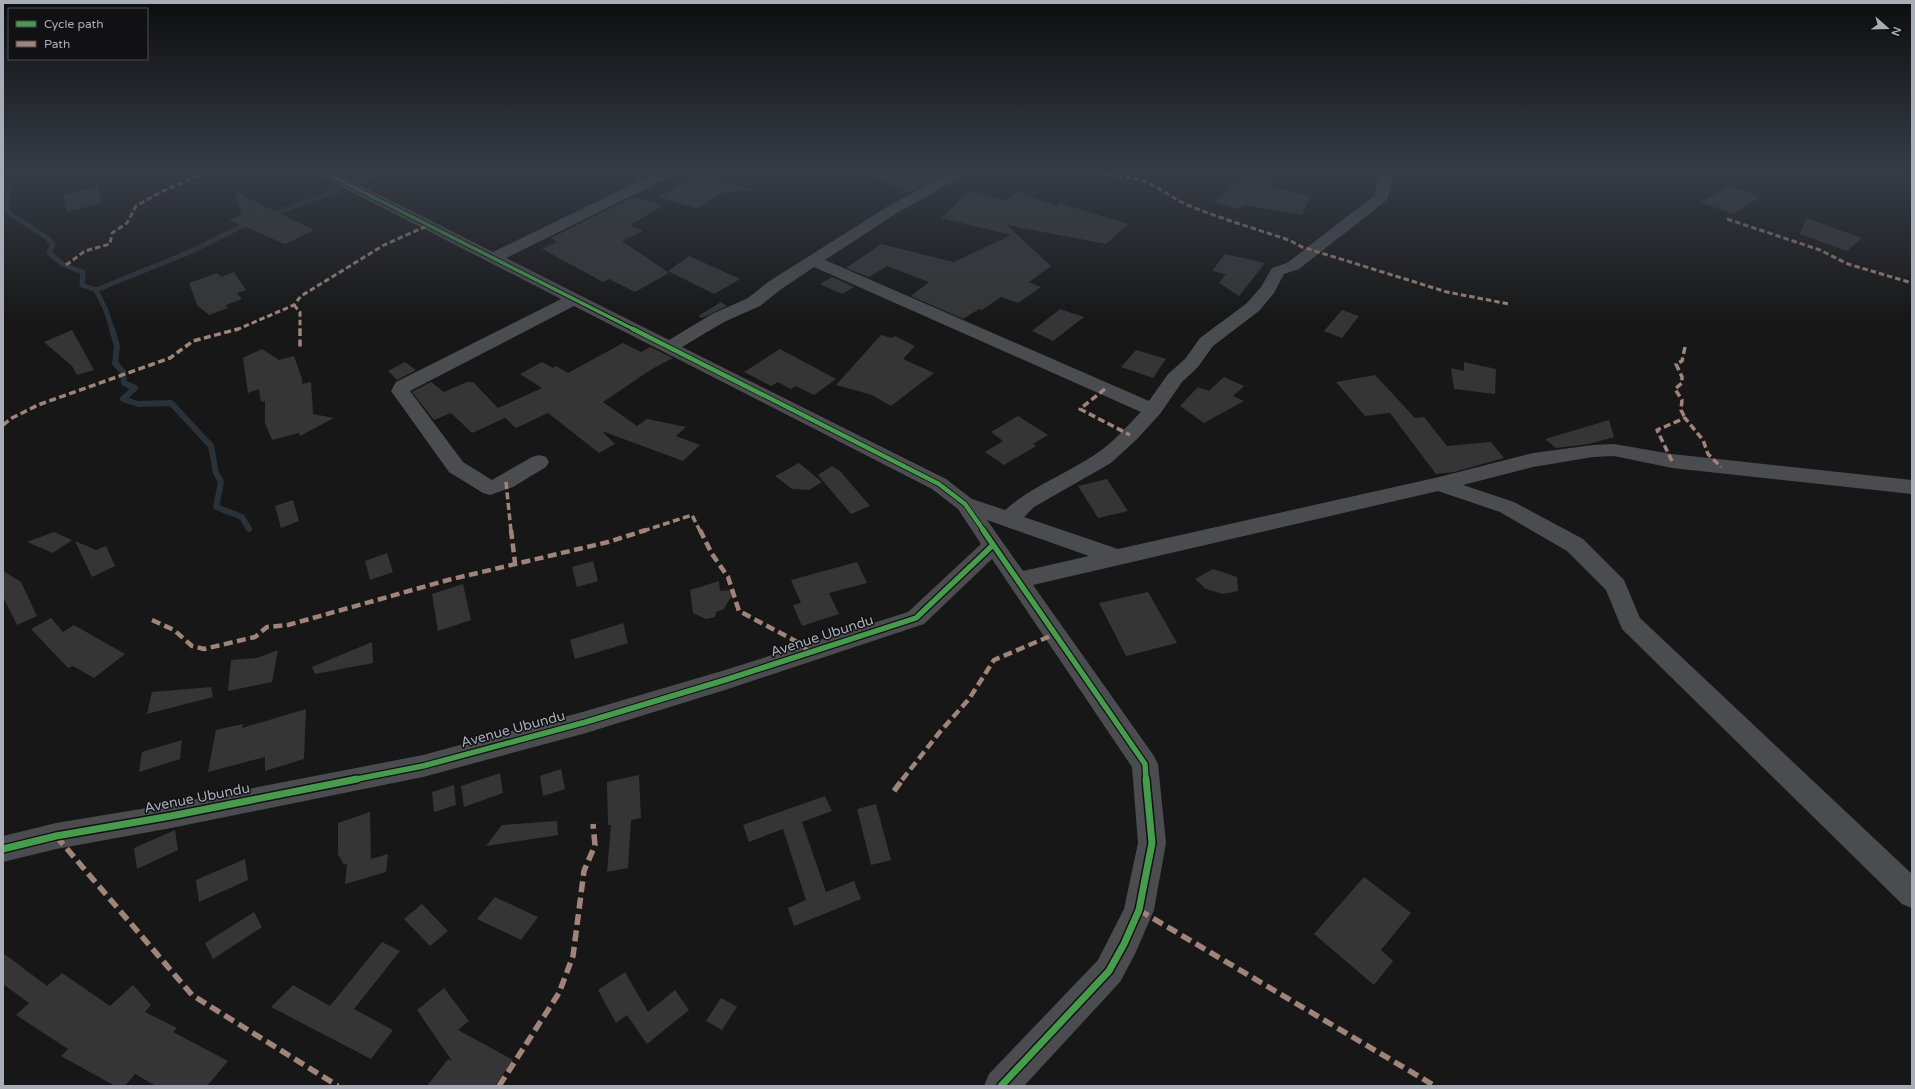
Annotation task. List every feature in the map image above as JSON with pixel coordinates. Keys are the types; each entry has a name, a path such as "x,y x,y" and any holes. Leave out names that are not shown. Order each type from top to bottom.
{"street":[{"path":"416,219 939,484 965,504 1145,764 1152,843 1139,910 1124,944 1109,972 1001,1086"},
{"path":"493,258 573,219"},
{"path":"669,347 718,318 754,302 774,286 878,219"},
{"path":"1008,519 1027,502 1099,463 1130,435 1153,410 1174,378 1192,363 1206,342 1254,307 1268,289 1278,271 1293,266 1354,219"},
{"path":"813,261 1153,410"},
{"path":"539,462 506,482 490,488 456,467 400,391 403,386 575,299"},
{"path":"1019,580 1439,484 1533,460 1593,451 1614,450 1672,461 1912,487"},
{"path":"1439,484 1507,507 1575,546 1616,586 1630,623 1912,894"},
{"path":"965,504 1119,558"},
{"name":"Avenue Ubundu","path":"3,849 56,836 171,816 423,766 586,722 725,680 916,618 993,545"}],"building":[{"path":"291,219 314,230 285,244 229,220"},
{"path":"589,219 641,219 630,225 643,231 622,241 669,273 635,292 609,279 603,282 542,249 557,242 551,238"},
{"path":"944,219 1111,219 1128,224 1106,244 1007,225 1051,266 1029,282 1041,287 1018,303 1001,297 982,310 979,309 963,319 911,296 929,282 887,266 869,277 846,268 881,244 954,262 1011,235"},
{"path":"1806,219 1808,219 1862,238 1847,251 1800,234"},
{"path":"1225,254 1265,263 1239,296 1219,283 1226,274 1212,271"},
{"path":"689,256 740,279 714,294 668,271"},
{"path":"234,272 246,290 237,293 242,299 226,305 228,308 209,315 197,305 189,283 217,273 221,277"},
{"path":"832,277 854,287 842,294 820,284"},
{"path":"721,302 727,306 702,318 698,316"},
{"path":"1060,309 1084,317 1053,341 1032,331"},
{"path":"1342,310 1359,316 1342,338 1324,331"},
{"path":"72,330 94,370 77,375 72,366 44,342"},
{"path":"881,335 892,338 895,336 915,346 903,359 934,373 891,406 872,395 836,385"},
{"path":"623,343 641,352 650,347 673,358 652,369 603,402 637,426 647,419 686,427 676,436 700,445 683,461 602,431 615,444 599,453 548,413 516,428 505,418 472,433 451,413 434,420 412,392 431,382 444,392 467,382 473,382 498,408 542,388 520,374 542,362 553,368 556,366 568,373"},
{"path":"262,349 279,360 294,356 302,379 302,384 311,382 313,414 334,418 300,436 299,433 272,440 265,423 265,401 261,402 259,389 248,393 243,358"},
{"path":"780,349 836,379 814,395 796,386 791,389 778,382 771,386 744,372"},
{"path":"1136,350 1166,359 1153,378 1121,367"},
{"path":"405,362 416,370 397,380 388,371"},
{"path":"1464,362 1496,369 1495,394 1454,389 1451,368 1464,371"},
{"path":"1375,375 1415,418 1424,417 1447,446 1491,442 1504,458 1454,472 1436,474 1390,413 1365,416 1336,382"},
{"path":"1224,377 1244,386 1233,396 1244,401 1204,423 1180,406 1198,387 1209,391"},
{"path":"1018,416 1048,435 1033,444 1036,446 1004,465 985,452 1003,441 991,432"},
{"path":"1609,420 1614,437 1589,444 1556,448 1545,439"},
{"path":"799,463 822,482 809,490 792,489 775,476"},
{"path":"832,466 840,471 870,506 851,514 818,475"},
{"path":"1107,479 1128,511 1098,518 1078,486"},
{"path":"293,500 299,521 281,528 275,506"},
{"path":"54,532 72,540 53,553 27,542"},
{"path":"75,541 96,550 106,546 115,566 92,577"},
{"path":"387,553 393,572 370,580 365,561"},
{"path":"593,561 598,581 577,587 572,567"},
{"path":"857,562 867,583 829,593 839,614 802,626 793,605 801,603 791,580"},
{"path":"1213,569 1237,577 1238,591 1223,594 1206,589 1195,579"},
{"path":"3,571 21,582 37,616 17,625 3,597"},
{"path":"719,581 720,591 735,590 724,609 716,612 715,617 706,619 693,613 690,590"},
{"path":"463,584 471,620 438,631 432,594"},
{"path":"1148,592 1177,643 1126,656 1099,603"},
{"path":"51,618 63,632 74,625 125,654 94,678 73,666 68,668 31,629"},
{"path":"623,623 628,643 575,659 570,640"},
{"path":"372,642 373,663 315,674 312,667"},
{"path":"278,650 272,682 228,691 231,660 257,658"},
{"path":"211,687 213,697 147,714 152,692"},
{"path":"306,709 304,759 265,771 265,757 208,772 216,730 243,724 242,728"},
{"path":"182,740 180,759 139,772 142,752"},
{"path":"561,769 565,789 543,796 540,776"},
{"path":"500,773 503,793 464,807 461,786"},
{"path":"639,775 641,818 631,820 628,868 607,872 611,825 608,825 607,782"},
{"path":"454,785 456,805 434,812 432,792"},
{"path":"825,796 832,811 802,822 826,892 854,881 861,899 794,926 788,908 806,900 783,829 749,842 743,825"},
{"path":"876,804 891,860 871,865 857,809"},
{"path":"370,812 371,859 388,854 386,872 345,884 347,863 344,865 338,854 338,823"},
{"path":"557,821 558,835 486,846 502,825"},
{"path":"175,830 178,850 137,869 134,848"},
{"path":"245,859 248,880 199,902 196,880"},
{"path":"1364,877 1411,913 1381,950 1393,961 1374,985 1314,934"},
{"path":"495,897 538,917 521,940 477,919"},
{"path":"422,904 448,931 430,946 404,919"},
{"path":"254,912 262,927 213,959 205,943"},
{"path":"382,942 400,951 354,1009 393,1030 371,1059 271,1007 293,985 330,1006"},
{"path":"3,953 47,986 62,973 110,1006 133,985 151,1005 145,1012 177,1028 173,1032 228,1061 207,1086 156,1086 135,1074 125,1086 115,1086 61,1056 68,1049 16,1015 29,1003 3,984"},
{"path":"625,972 648,1012 675,990 689,1010 647,1044 627,1015 616,1023 598,990"},
{"path":"444,988 469,1021 458,1030 513,1060 496,1084 499,1086 427,1086 448,1059 452,1061 417,1010"},
{"path":"721,998 737,1007 722,1030 706,1021"}],"waterway":[{"path":"18,219 46,237 53,244 49,253 64,265 83,272 82,285 96,290"},
{"path":"96,290 192,251 250,222"},
{"path":"96,290 106,310 112,330"},
{"path":"112,329 117,346 115,363 123,372 124,383 135,388 123,399 138,404 171,403 211,446 216,473 221,482 216,507 242,517 249,529"}],"marked path":[{"path":"66,265 75,260 85,251 110,244 112,233 127,223 129,219"},
{"path":"1227,219 1289,240 1302,247 1437,289 1509,304"},
{"path":"1727,219 1820,250 1848,264 1912,283"},
{"path":"3,425 12,418 38,405 170,358 193,341 236,330 294,305 301,296 384,245 429,225"},
{"path":"294,305 300,312 300,347"},
{"path":"1685,347 1682,361 1676,364 1682,377 1682,383 1675,389 1682,400 1681,410 1685,418"},
{"path":"1105,389 1080,409 1130,435"},
{"path":"1672,461 1657,430 1685,418 1703,440 1708,454 1721,467"},
{"path":"506,482 515,563"},
{"path":"152,620 174,630 192,646 204,649 255,637 267,627 288,625 448,580 608,542 692,515 712,554 728,577 739,611 803,645 809,653"},
{"path":"894,791 939,733 969,699 994,660 1055,634"},
{"path":"499,1086 559,993 573,956 584,871 595,845 593,824"},
{"path":"56,836 192,995 338,1086"},
{"path":"1139,910 1435,1086"}],"cycle path":[{"path":"416,219 939,484 965,504 1145,764 1152,843 1139,910 1124,944 1109,971 1001,1086"},
{"path":"3,849 56,836 171,816 423,766 586,722 725,680 916,618 993,545"}]}
